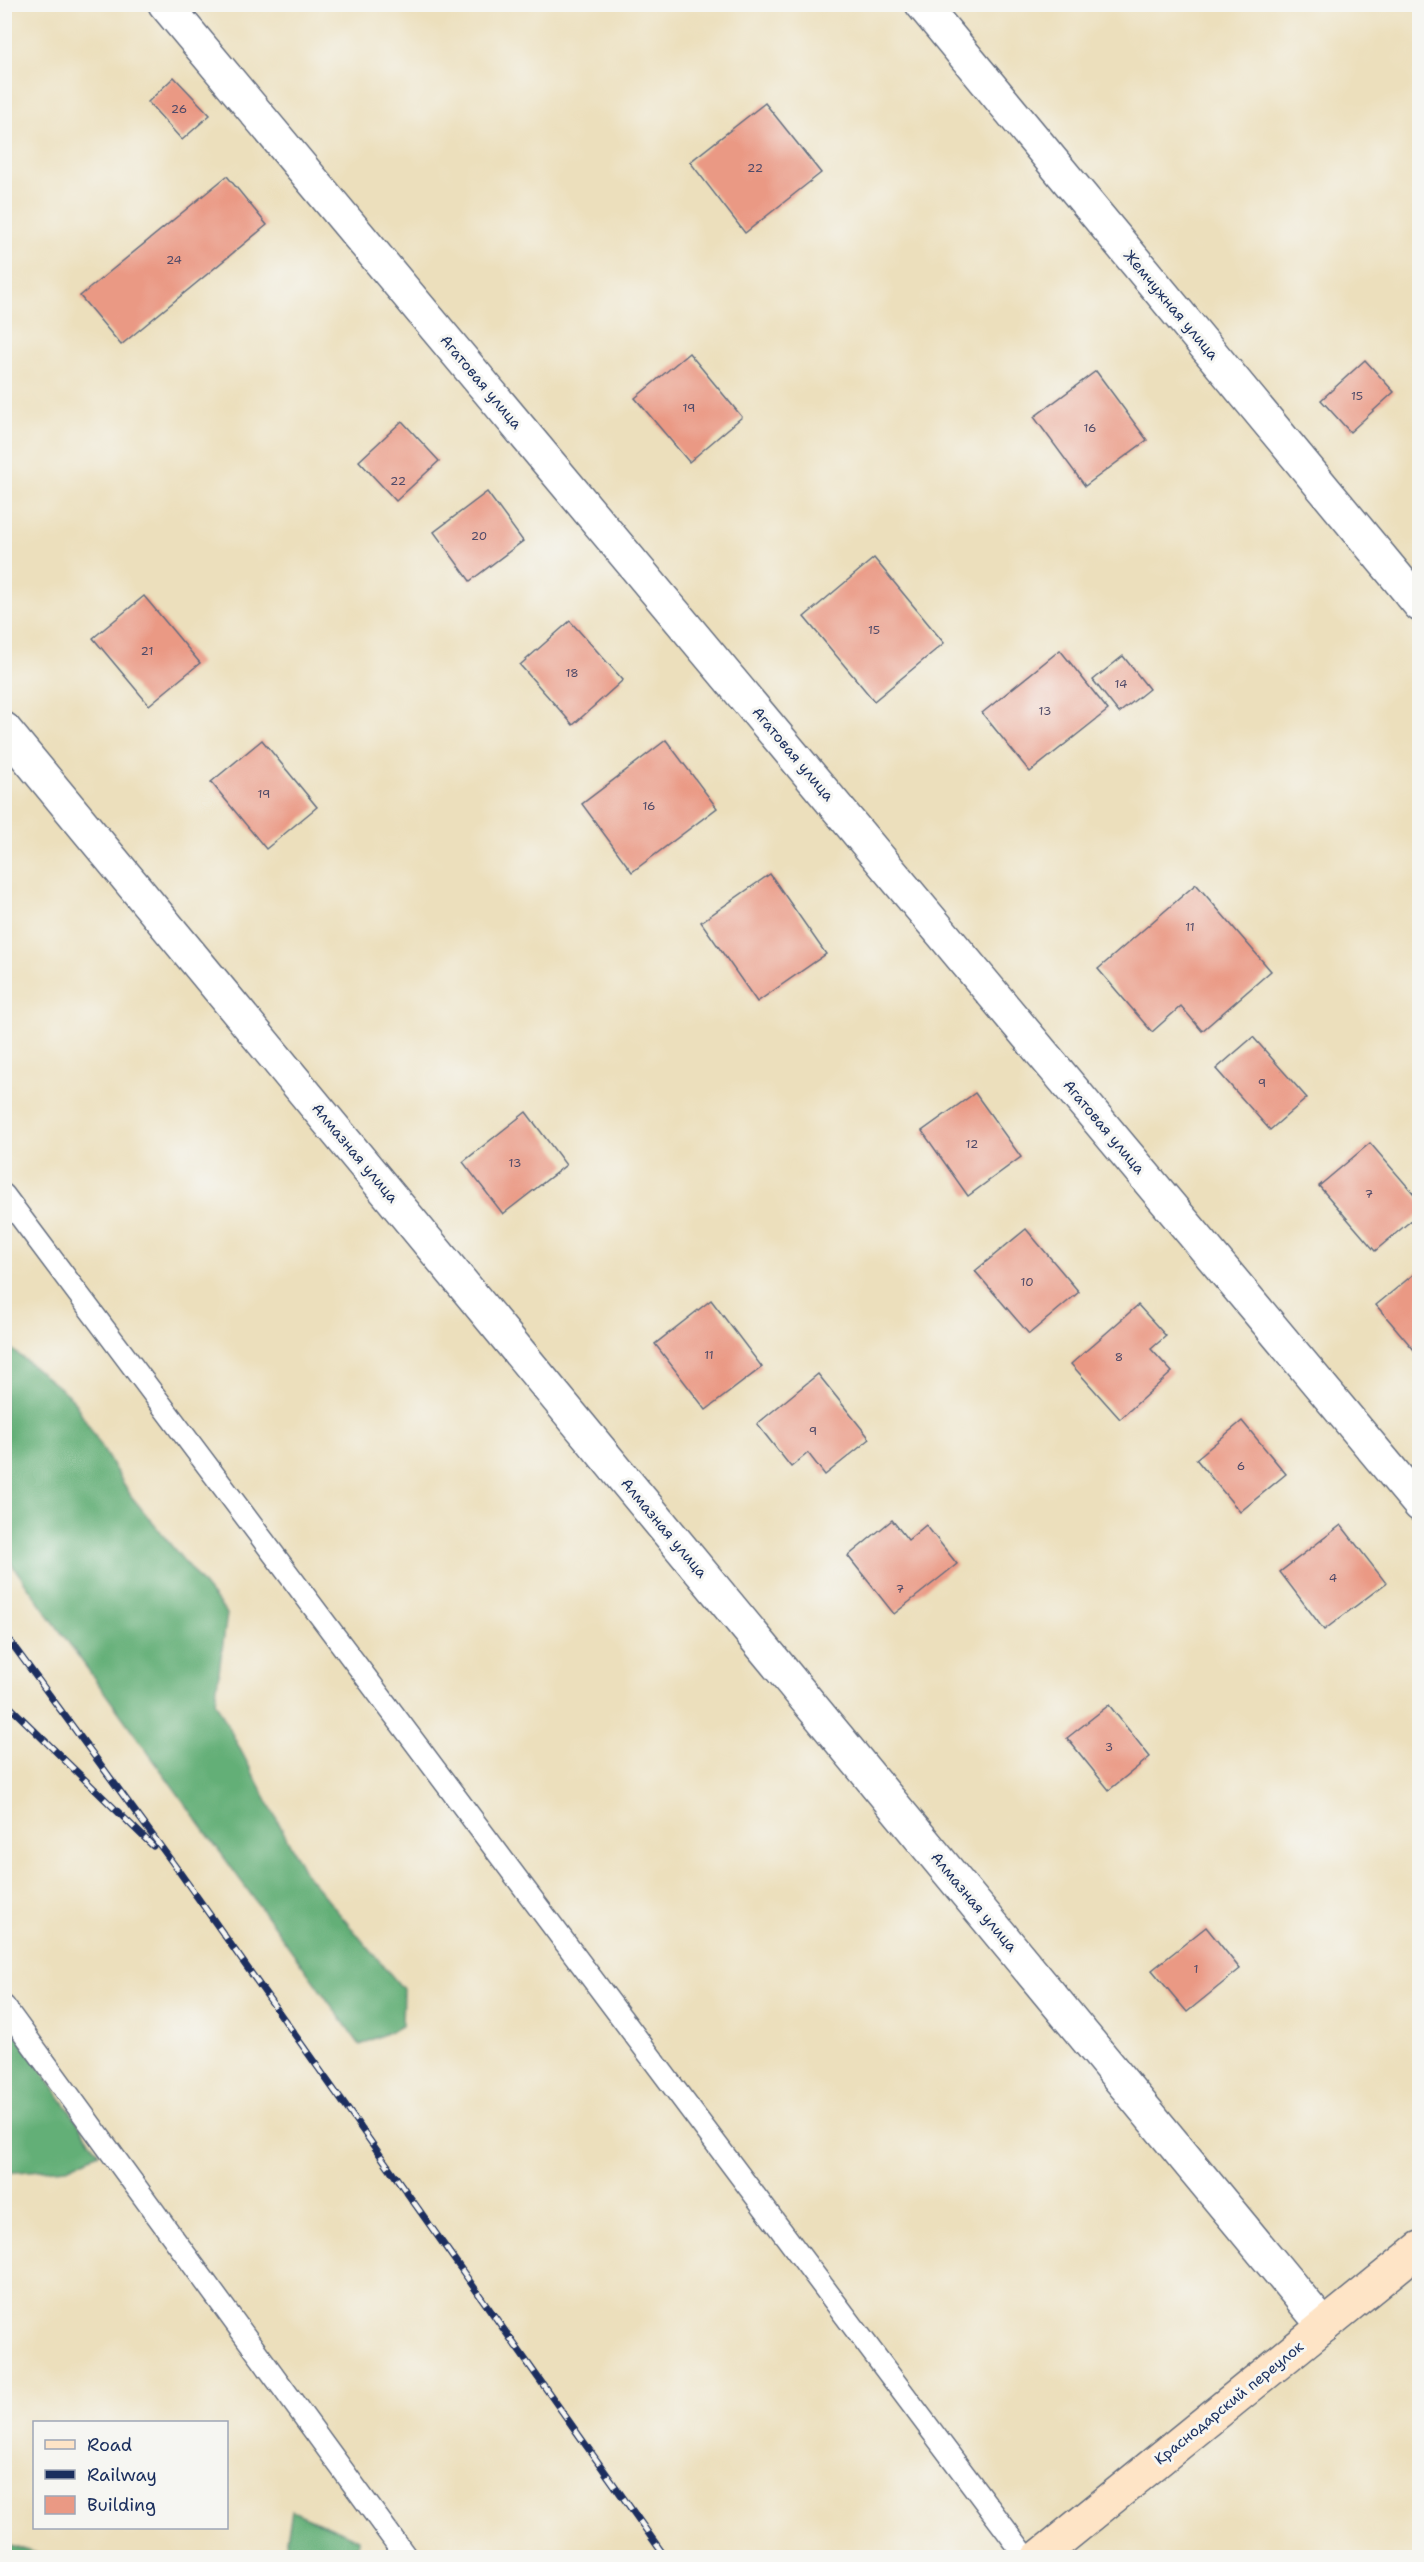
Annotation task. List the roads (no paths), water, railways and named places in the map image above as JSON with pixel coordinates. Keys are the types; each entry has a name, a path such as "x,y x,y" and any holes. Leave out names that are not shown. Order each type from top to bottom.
{"street":[{"name":"Агатовая улица","path":"165,4 1419,1505"},
{"name":"Жемчужная улица","path":"922,4 1419,606"},
{"name":"Алмазная улица","path":"4,729 1324,2326"},
{"name":"Краснодарский переулок","path":"1038,2558 1419,2248"}],"lane":[{"path":"4,1195 1027,2558"},
{"path":"4,2006 407,2558"}],"railway":[{"path":"4,1633 178,1870 666,2558"},
{"path":"4,1701 153,1846"}]}
